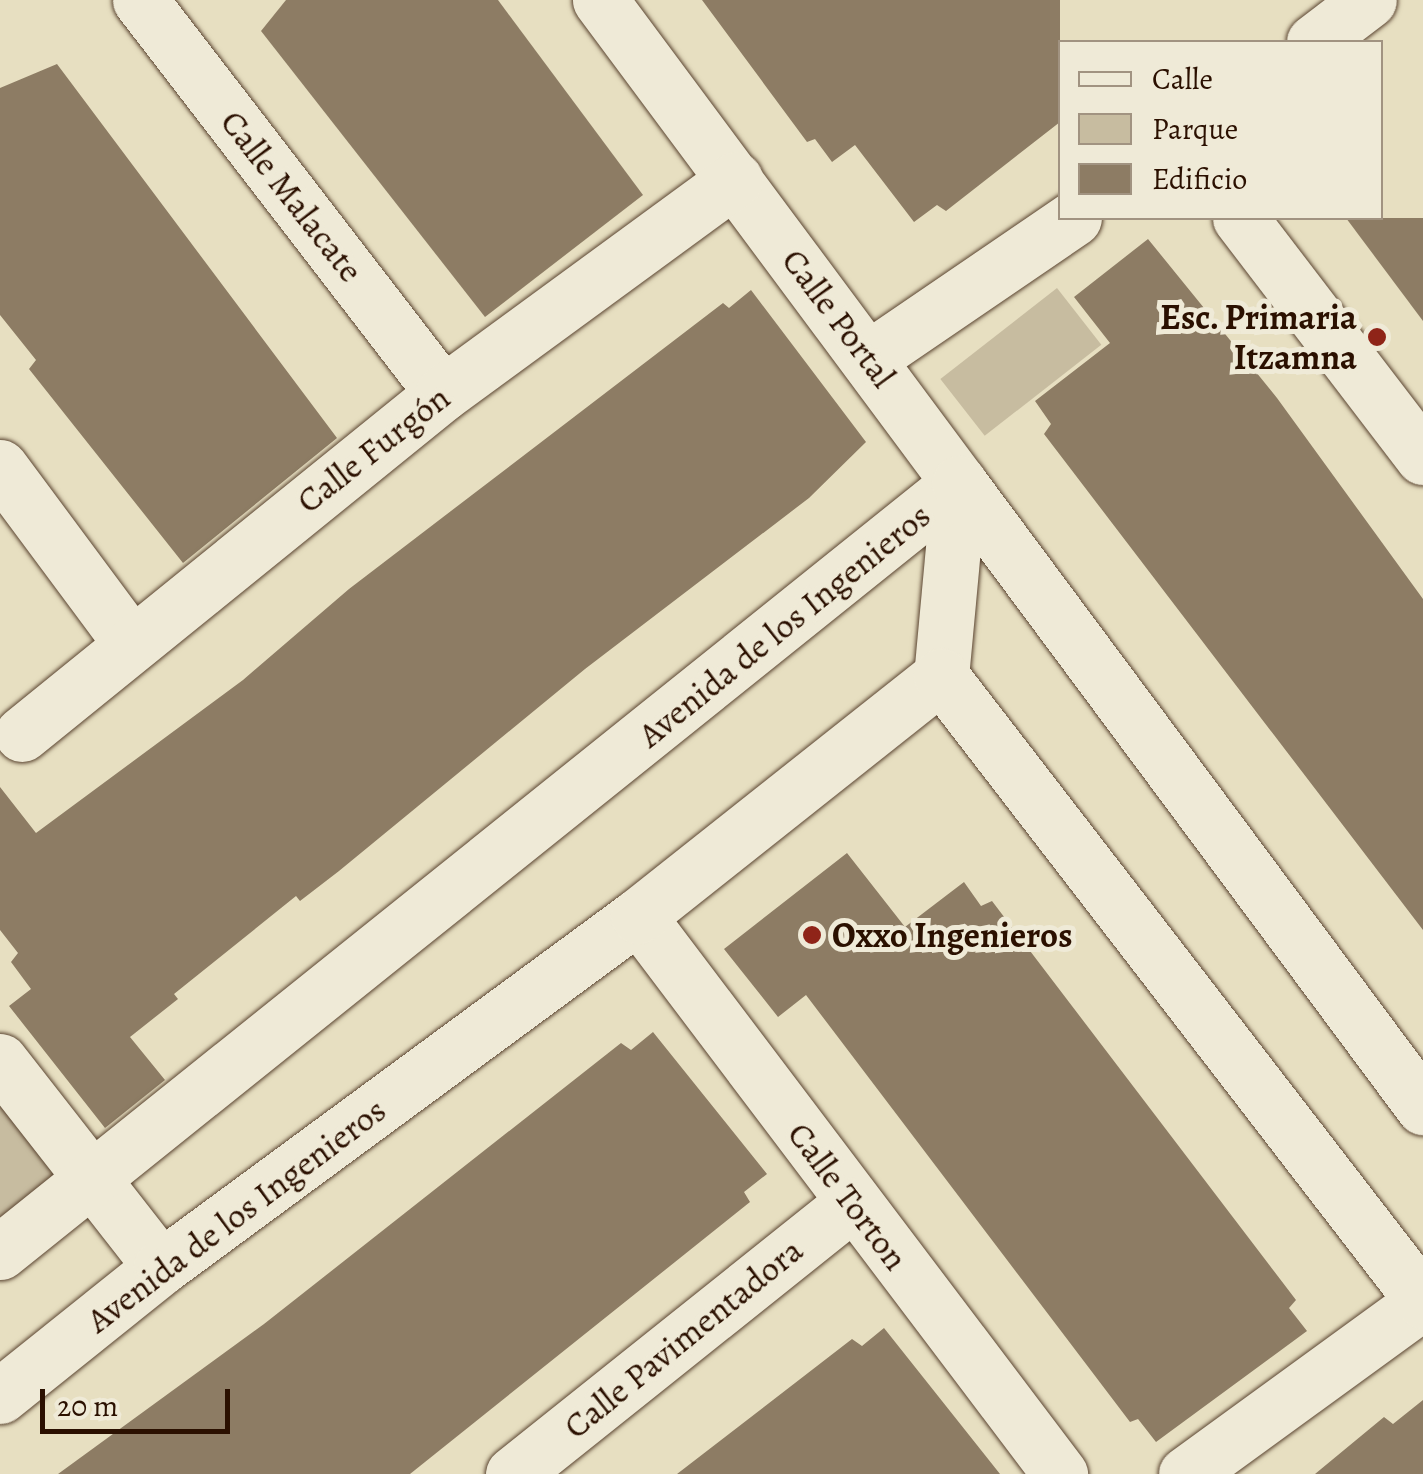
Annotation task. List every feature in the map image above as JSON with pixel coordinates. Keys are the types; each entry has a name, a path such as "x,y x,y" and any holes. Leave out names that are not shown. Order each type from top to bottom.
{"street":[{"name":"Calle Malacate","path":"140,0 444,393"},
{"name":"Calle Portal","path":"600,0 959,483"},
{"path":"1317,40 1370,0"},
{"name":"Calle Furgón","path":"22,734 130,642 444,393 735,178"},
{"path":"869,358 1071,220"},
{"path":"1242,220 1423,457"},
{"path":"0,467 130,642"},
{"path":"959,483 941,676 1423,1301 1186,1474"},
{"name":"Avenida de los Ingenieros","path":"0,1252 95,1181 959,483 1423,1107"},
{"name":"Avenida de los Ingenieros","path":"0,1396 161,1267 638,916 941,676"},
{"name":"Calle Torton","path":"638,916 1060,1474"},
{"path":"0,1060 161,1267"},
{"name":"Calle Pavimentadora","path":"513,1474 853,1203"}],"green space":[{"path":"1057,288 1101,345 985,436 940,379"},
{"path":"0,1071 95,1181 0,1242"}],"building":[{"path":"286,0 498,0 643,195 485,317 261,31"},
{"path":"702,0 1060,0 1058,124 946,211 937,205 914,222 855,145 832,162 815,139 807,142"},
{"path":"57,64 337,438 183,563 29,369 36,360 0,315 0,88"},
{"path":"1423,218 1423,321 1347,220"},
{"path":"1148,239 1277,398 1423,599 1423,930 1044,434 1051,424 1035,401 1110,343 1074,297"},
{"path":"751,290 866,442 809,498 585,669 339,871 300,901 296,896 174,994 178,999 130,1037 165,1080 105,1128 9,1006 31,989 11,962 18,953 0,930 0,787 36,833 243,680 349,589 723,303 729,308"},
{"path":"847,853 905,927 964,882 981,906 992,901 1296,1300 1289,1308 1307,1331 1156,1442 1138,1419 1130,1422 806,995 778,1017 724,949"},
{"path":"653,1032 767,1174 744,1192 750,1202 410,1474 58,1474 264,1324 621,1043 631,1050"},
{"path":"884,1328 1000,1474 677,1474 852,1339 862,1346"},
{"path":"1423,1400 1423,1474 1315,1474 1384,1417 1393,1424"}],"place":[{"name":"Esc. Primaria Itzamna","path":"1377,337"},
{"name":"Oxxo Ingenieros","path":"812,935"}]}
